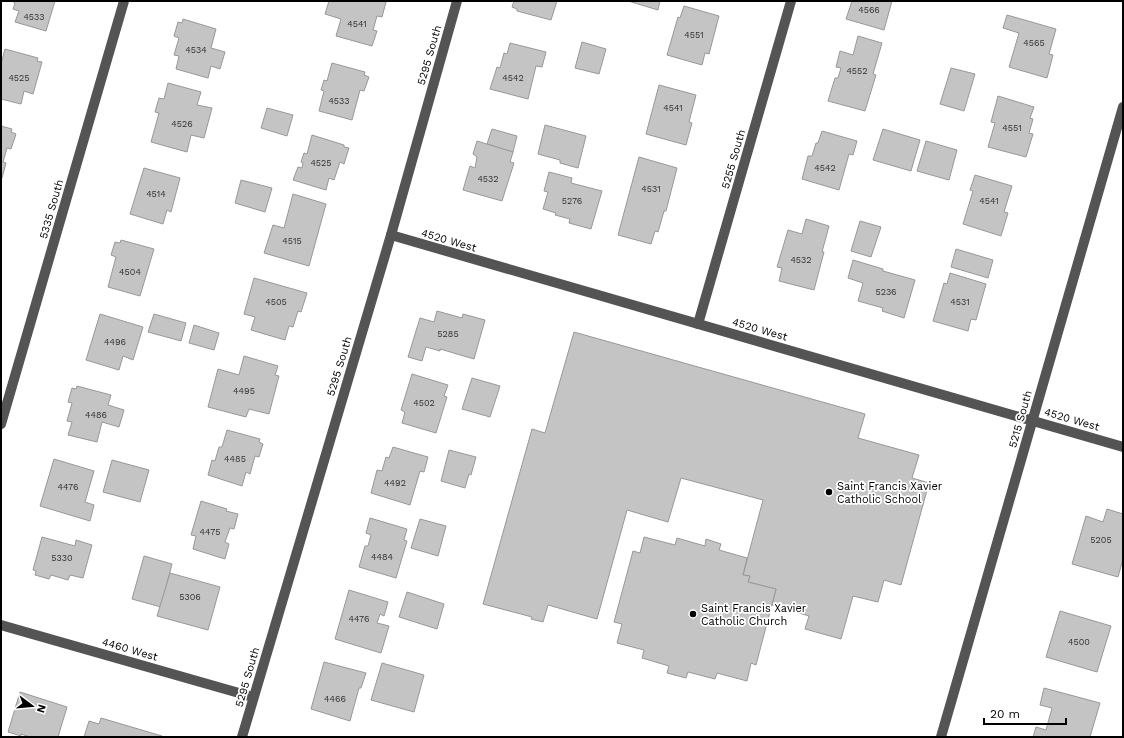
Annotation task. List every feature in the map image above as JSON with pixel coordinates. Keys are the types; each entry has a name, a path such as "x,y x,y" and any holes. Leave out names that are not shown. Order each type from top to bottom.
{"street":[{"name":"5335 South","path":"1,424 124,1"},
{"name":"5295 South","path":"242,737 391,236 457,1"},
{"name":"5255 South","path":"698,324 791,1"},
{"name":"5215 South","path":"941,737 1123,107"},
{"name":"4520 West","path":"391,236 1123,447"},
{"name":"4460 West","path":"1,625 253,697"}],"building":[{"path":"12,1 55,1 46,31 15,22 19,11 13,9 15,3"},
{"path":"329,1 386,2 382,17 377,16 373,30 377,31 372,46 336,36 341,19 325,14"},
{"path":"514,1 557,1 551,20 517,11 517,9 512,7"},
{"path":"628,1 660,1 658,10"},
{"path":"852,1 892,1 884,30 846,19"},
{"path":"684,6 719,16 709,54 705,53 702,65 667,55 678,17 680,18"},
{"path":"1007,15 1056,29 1049,54 1053,55 1047,78 1009,67 1019,33 1003,28"},
{"path":"183,19 216,29 211,48 225,52 220,69 211,66 208,78 176,69 179,56 174,55 179,38 174,36 178,22 182,23"},
{"path":"858,36 882,43 873,74 876,75 865,111 828,101 835,78 838,78 841,68 836,67 840,51 853,55"},
{"path":"582,42 606,49 599,74 575,68"},
{"path":"510,43 546,52 542,67 536,66 528,99 490,89 497,67 500,68 504,53 507,54"},
{"path":"5,49 38,58 37,61 42,62 33,94 24,91 21,104 1,99 1,64"},
{"path":"332,63 365,72 364,75 369,77 364,91 360,90 352,120 319,111 324,91 321,90 324,80 327,81"},
{"path":"951,68 975,74 964,111 940,104"},
{"path":"168,83 201,92 197,105 212,108 204,138 191,135 187,152 151,142 159,113 155,112 159,98 164,99"},
{"path":"659,85 696,95 689,122 692,123 686,145 646,134"},
{"path":"998,96 1034,107 1030,118 1033,119 1029,133 1033,134 1026,157 988,147 995,123 991,122"},
{"path":"267,108 293,115 287,136 261,128"},
{"path":"545,125 586,136 578,168 560,163 560,160 538,154"},
{"path":"1,126 12,129 11,132 16,134 11,149 7,148 3,162 6,163 2,178 1,177"},
{"path":"492,129 517,136 513,152 487,144"},
{"path":"883,129 920,140 911,171 873,160"},
{"path":"822,131 857,141 853,155 849,154 839,190 802,179 808,156 812,156"},
{"path":"312,135 349,148 344,164 340,162 334,180 329,178 326,190 293,180 298,167 302,168 303,163 301,162 304,153 307,154"},
{"path":"477,141 513,152 510,162 514,163 502,201 463,190 470,166 475,168 477,157 473,154"},
{"path":"926,141 957,150 949,180 917,171"},
{"path":"639,157 677,168 666,211 664,211 658,232 655,231 651,244 618,235"},
{"path":"144,168 180,178 171,212 167,210 163,224 130,214"},
{"path":"549,172 572,178 571,183 602,191 591,229 569,223 570,219 555,215 556,213 543,209 548,192 544,191"},
{"path":"975,175 1012,186 1004,212 1008,213 1001,236 963,224 973,191 970,190"},
{"path":"241,180 272,188 265,212 235,203"},
{"path":"293,194 326,204 309,266 264,253 273,225 284,228"},
{"path":"806,219 829,226 814,290 779,281 782,268 777,267 788,230 802,234"},
{"path":"860,221 881,227 871,257 851,251"},
{"path":"121,240 154,249 140,296 108,287 116,257 111,255 115,242 120,243"},
{"path":"956,249 993,260 988,278 951,267"},
{"path":"853,260 883,269 883,271 915,280 904,318 882,311 883,308 858,301 863,283 848,278"},
{"path":"950,273 986,284 976,320 971,319 968,331 933,321 944,283 947,284"},
{"path":"254,278 307,293 301,312 298,311 293,327 289,326 285,340 251,330 255,317 244,314"},
{"path":"437,311 462,318 463,314 485,320 474,359 440,349 440,351 426,347 422,361 408,357 420,318 434,322"},
{"path":"100,314 143,327 133,360 123,356 119,370 86,360"},
{"path":"154,314 186,323 181,341 148,332"},
{"path":"194,325 219,333 214,350 189,343"},
{"name":"Saint Francis Xavier Catholic School","path":"574,332 865,414 858,438 919,455 912,478 929,483 901,585 884,580 878,602 853,596 841,639 805,629 809,616 772,605 776,589 748,582 750,576 743,575 763,500 681,478 668,522 627,510 597,619 548,605 543,622 531,619 532,617 483,604 532,429 545,433"},
{"path":"244,356 278,366 275,375 279,376 269,414 249,409 246,417 208,407 218,369 239,375"},
{"path":"412,374 448,385 444,396 447,397 436,433 402,423 405,412 401,410"},
{"path":"472,378 500,386 490,417 462,409"},
{"path":"77,386 111,395 108,405 124,410 119,427 102,422 97,442 68,435 72,422 67,421 72,403 68,402 72,388 76,389"},
{"path":"227,430 260,439 259,442 263,444 259,457 255,456 250,474 246,472 242,486 208,475 212,460 215,461 219,447 222,447"},
{"path":"393,447 428,457 424,472 420,471 410,505 371,493 377,470 382,471 386,457 389,458"},
{"path":"449,450 476,457 471,475 469,474 465,488 441,481"},
{"path":"54,459 94,471 85,502 94,505 90,521 40,506"},
{"path":"112,460 149,470 140,502 103,492"},
{"path":"201,501 238,514 234,529 230,528 225,542 229,544 225,559 193,549 196,536 191,535"},
{"path":"1107,509 1123,514 1123,559 1118,577 1072,564 1086,516 1103,522"},
{"path":"370,518 407,529 404,540 407,541 396,578 359,567 365,546 368,546 371,535 366,533"},
{"path":"420,519 446,526 438,556 411,548"},
{"path":"42,537 75,546 76,540 92,545 83,578 70,575 68,580 51,575 49,579 35,575 36,571 33,570"},
{"name":"Saint Francis Xavier Catholic Church","path":"644,537 675,545 677,538 705,546 706,539 721,544 719,550 747,558 743,575 750,576 748,582 776,589 756,665 751,663 747,681 717,673 715,679 688,672 686,678 667,673 669,666 642,658 644,650 617,643 622,624 614,622 633,551 640,553"},
{"path":"144,556 172,564 161,607 132,599"},
{"path":"170,573 220,587 208,630 157,616"},
{"path":"349,590 388,602 384,616 380,614 377,623 389,626 381,653 335,639"},
{"path":"407,592 444,604 437,629 399,617"},
{"path":"1060,611 1111,626 1097,672 1046,657"},
{"path":"324,662 366,673 361,688 359,688 350,721 311,709"},
{"path":"382,663 424,675 414,712 371,700"},
{"path":"1044,688 1100,703 1090,737 1033,737 1036,727 1046,730 1052,708 1040,705"},
{"path":"20,692 67,707 58,737 30,737 8,732"},
{"path":"101,718 162,737 84,737 89,721 99,724"}],"place":[{"name":"Saint Francis Xavier Catholic School","path":"829,492"},
{"name":"Saint Francis Xavier Catholic Church","path":"693,614"}]}
